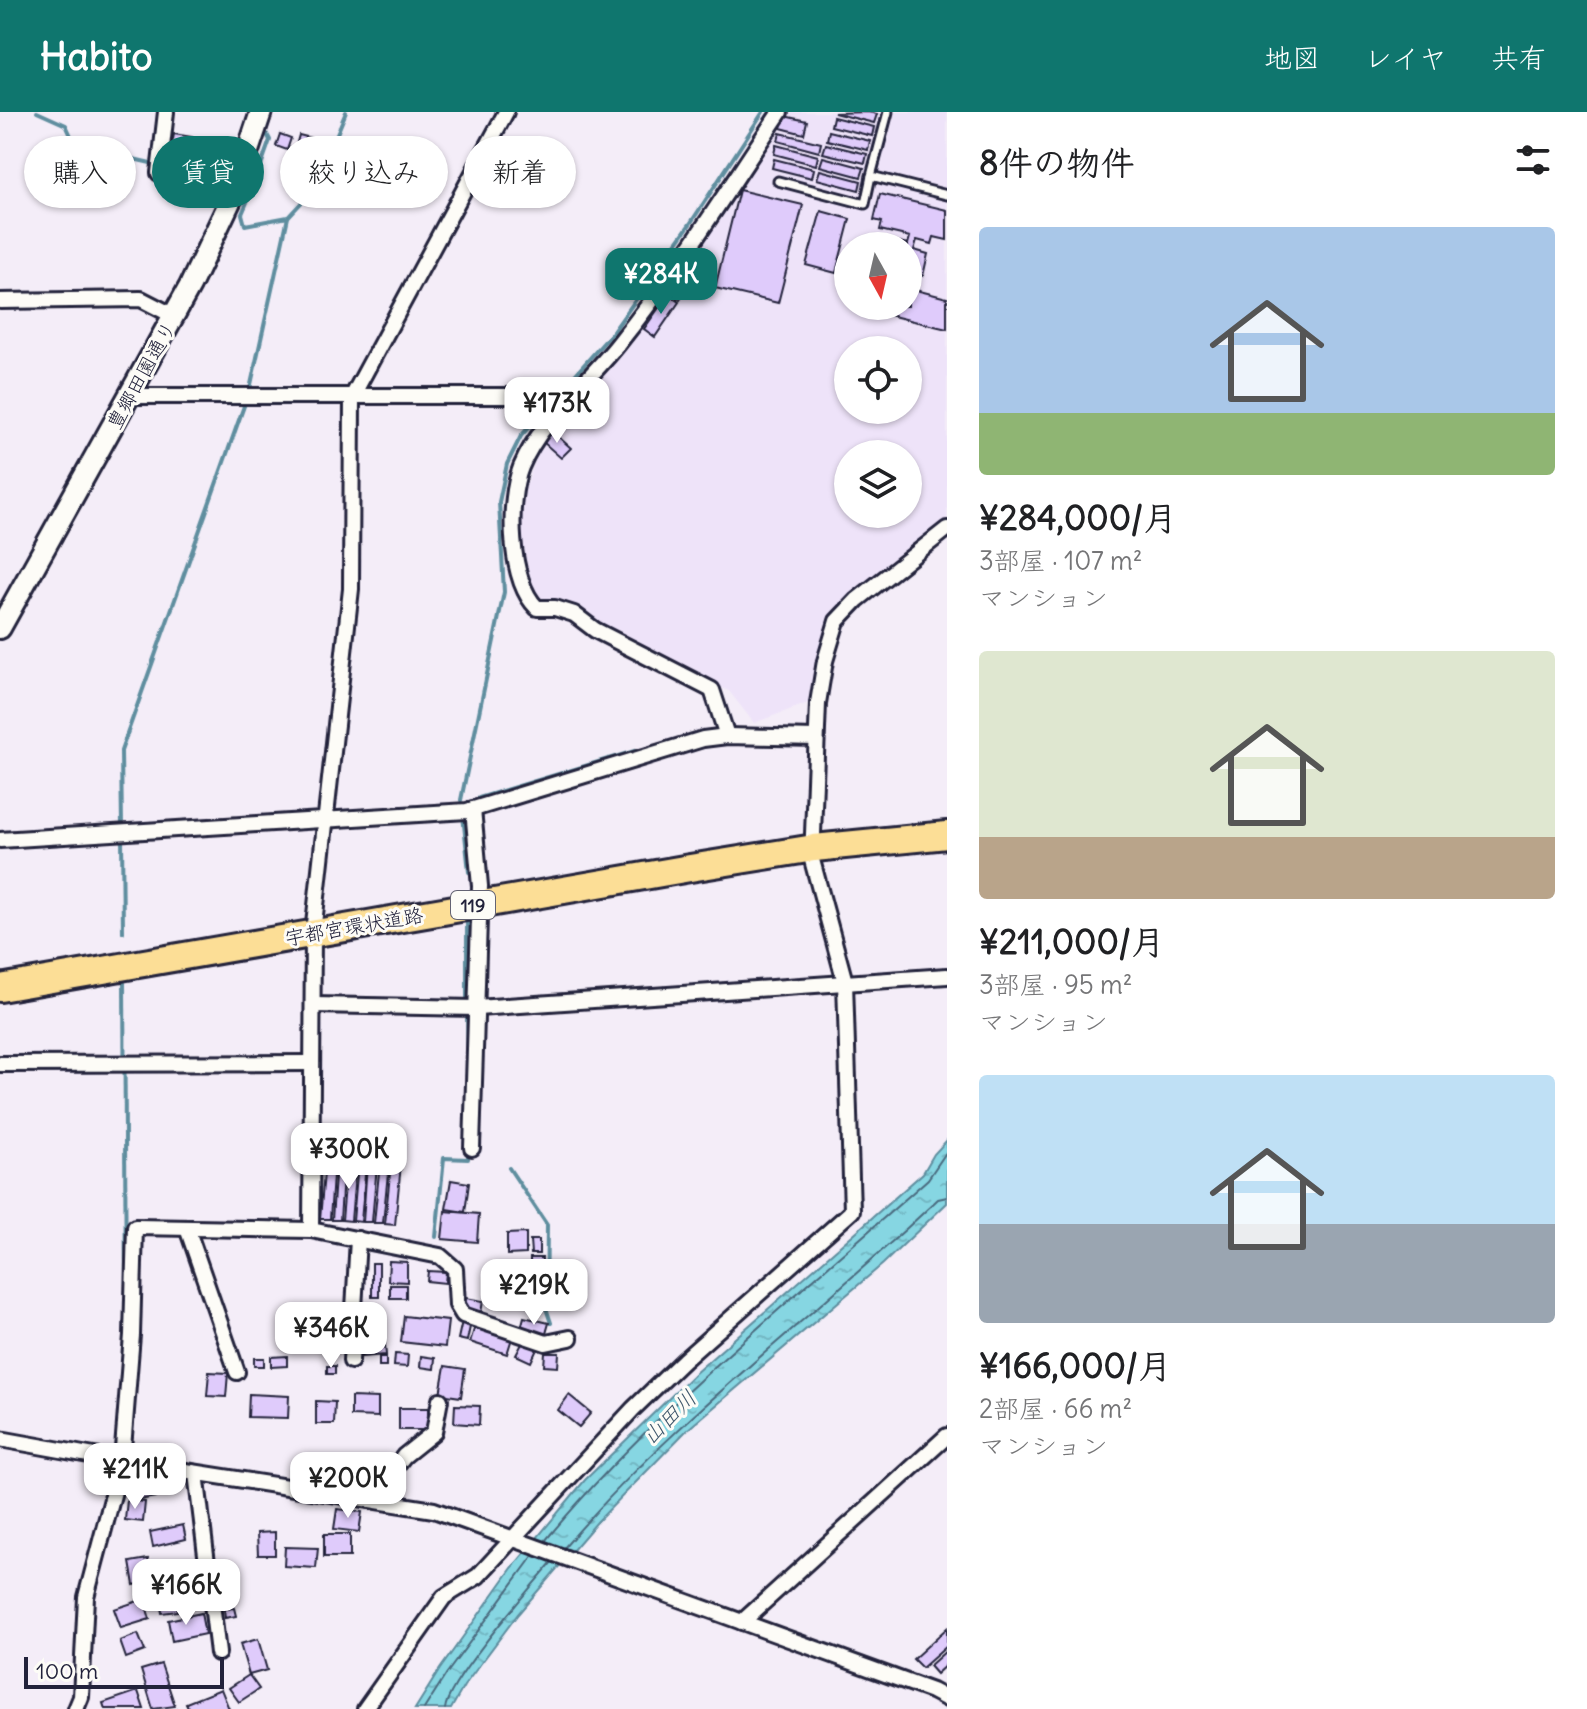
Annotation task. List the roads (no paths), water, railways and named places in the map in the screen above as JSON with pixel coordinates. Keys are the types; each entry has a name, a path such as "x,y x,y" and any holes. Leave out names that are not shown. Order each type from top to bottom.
{"highway":[{"name":"宇都宮環状道路","path":"0,988 314,924 947,817"},
{"name":"宇都宮環状道路","path":"814,839 947,837"},
{"name":"宇都宮環状道路","path":"0,969 314,924"}],"street":[{"path":"163,136 166,112"},
{"name":"豊郷田園通り","path":"253,136 261,112"},
{"path":"311,1230 314,924 351,589 352,397 506,112"},
{"path":"727,736 712,690 595,630 574,614 555,608 537,608 528,599 518,570 512,513 520,471 534,439 619,343 667,279 780,112"},
{"name":"豊郷田園通り","path":"0,628 174,316 227,208"},
{"path":"0,301 141,299 174,316"},
{"path":"129,396 545,396"},
{"path":"365,1709 444,1597 478,1576 664,1379 852,1211 845,982 812,860 818,703 825,661 837,621 857,600 947,529"},
{"path":"0,840 473,809 703,739 727,736 816,738"},
{"path":"472,1148 480,895 473,809"},
{"path":"313,1005 477,1008 947,976"},
{"path":"0,1064 312,1063"},
{"path":"76,1709 81,1697 86,1597 122,1461 132,1335 135,1227 311,1230 440,1256 455,1269 457,1305 463,1315 546,1343 570,1338"},
{"path":"187,1228 237,1372"},
{"path":"351,1361 358,1239"},
{"path":"370,1500 404,1456 434,1432 440,1400"},
{"path":"742,1622 947,1436"},
{"path":"0,1439 434,1510 947,1699"},
{"path":"196,1473 218,1653"}],"lane":[{"path":"778,181 865,204 888,112"},
{"path":"871,176 947,195"}],"water":[{"name":"山田川","path":"947,1140 947,1203 883,1264 687,1430 597,1522 518,1614 464,1686 451,1709 415,1709 512,1568 585,1480 694,1374 923,1173"}],"waterway":[{"path":"37,112 66,125 72,138 152,163"},
{"path":"288,217 314,189 346,112"},
{"path":"461,800 504,592 499,502 507,464 521,436 612,333 690,224 763,112"},
{"path":"733,170 770,112"},
{"path":"263,127 270,140 264,157"},
{"path":"122,827 121,751 250,389 288,217 245,225 242,214 245,208"},
{"path":"479,798 638,750"},
{"path":"463,815 469,872"},
{"path":"122,836 123,932"},
{"path":"467,922 467,1004"},
{"path":"124,983 126,1293"},
{"path":"467,1013 468,1064"},
{"path":"436,1237 444,1158 468,1159 468,1149"},
{"path":"509,1168 547,1225 546,1308 551,1323"},
{"path":"110,1480 116,1445"}]}
